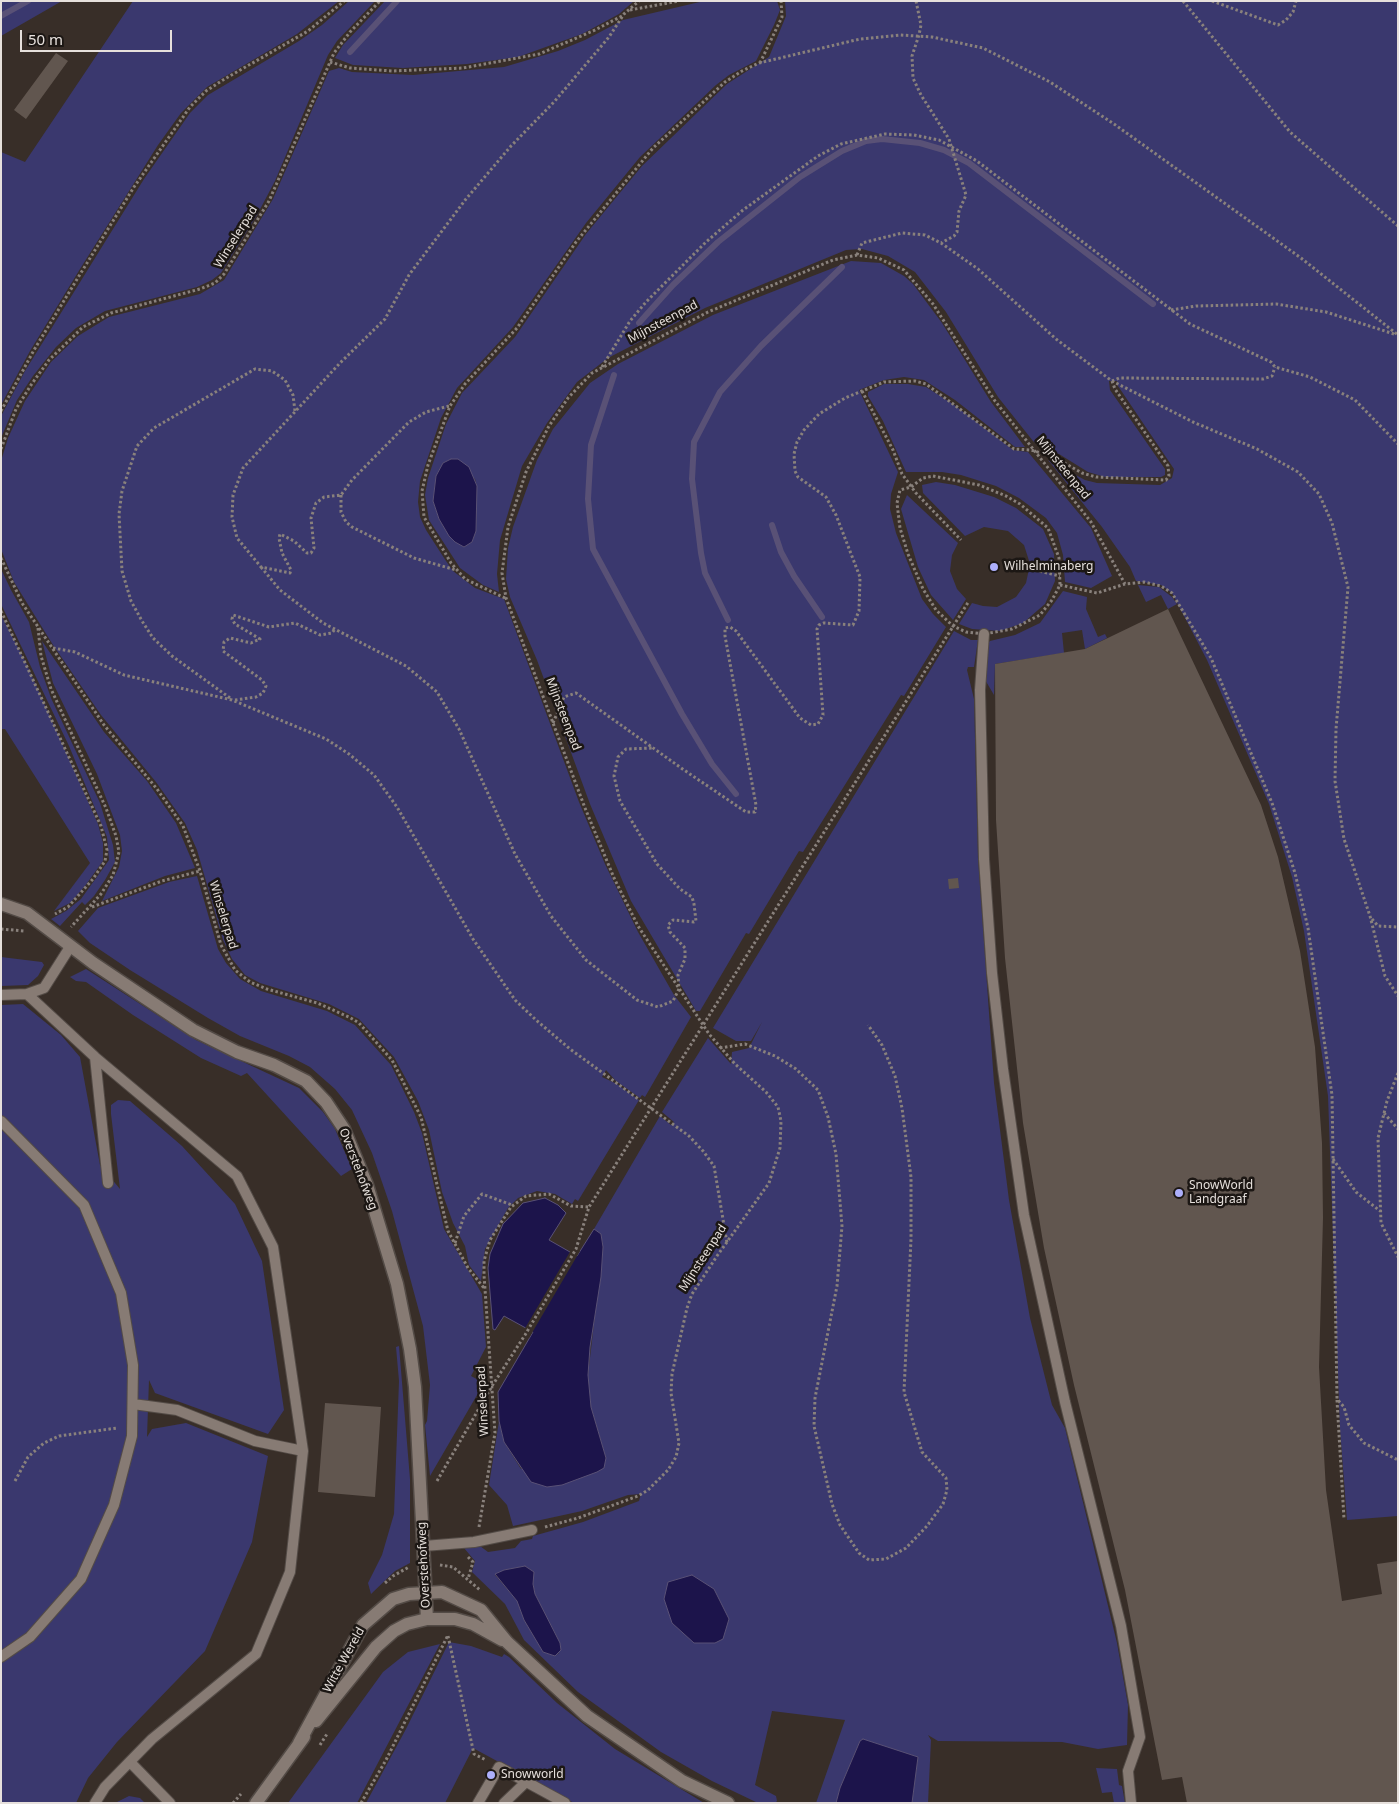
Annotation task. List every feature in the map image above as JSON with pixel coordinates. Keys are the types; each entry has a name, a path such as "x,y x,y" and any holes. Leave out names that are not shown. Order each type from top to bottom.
{"street":[{"name":"Overstehofweg","path":"1,904 27,913 41,922 70,947 193,1030 236,1052 274,1065 306,1081 326,1102 344,1129 367,1185 397,1284 410,1349 416,1388 427,1619"},
{"name":"Witte Wereld","path":"299,1743 363,1625 393,1599 409,1594 442,1592 481,1610 507,1642 587,1716 682,1781 728,1803"},
{"name":"Witte Wereld","path":"256,1803 299,1743 376,1647 394,1631 427,1619 454,1619 473,1624 507,1642"}],"lane":[{"path":"984,634 980,699 984,859 992,973 1003,1069 1024,1215 1065,1402 1122,1636 1140,1737 1128,1771 1131,1803"},
{"path":"1,995 28,994 44,988 70,947"},
{"path":"28,994 95,1057 237,1176 273,1247 303,1451 290,1572 256,1654 152,1738 105,1787 94,1803"},
{"path":"95,1057 108,1183"},
{"path":"1,1121 84,1205 121,1293 133,1366 132,1436 114,1505 81,1579 30,1637 1,1657"},
{"path":"132,1404 177,1410 255,1441 303,1451"},
{"path":"424,1546 474,1542 532,1530"},
{"path":"130,1762 170,1803"},
{"path":"478,1803 499,1767 561,1802"},
{"path":"504,1803 526,1782"}],"path":[{"path":"1,411 34,350 134,187 190,107 206,91 223,80 308,31 344,1"},
{"name":"Winselerpad","path":"1,449 16,410 31,385 49,360 83,327 111,313 200,290 215,283 224,274 269,201 339,45 380,1"},
{"path":"330,62 350,68 392,71 464,68 523,59 593,31 624,14 639,1"},
{"path":"630,10 679,1"},
{"path":"760,63 782,17 781,1"},
{"path":"916,1 921,18 920,35 912,56 913,78 953,148 966,199 959,212 954,236 942,242"},
{"path":"1183,1 1290,132 1398,226"},
{"path":"1212,1 1278,25 1293,12 1296,1"},
{"path":"624,14 609,37 554,102 511,146 466,199 409,275 384,319 243,468 233,495 232,517 237,538 280,590 335,629 406,666 437,692 459,729 515,854 531,883 567,938 586,960 637,1000 658,1007 673,1000 679,989 678,975 685,959 685,948 670,932 668,925 673,920 694,922 696,917 694,904 692,896 680,889 657,864 620,800 614,776 618,757 626,749 654,748"},
{"path":"506,598 470,582 457,570 428,528 422,504 428,465 450,406 465,384 517,328 576,242 653,148 726,82 742,71 760,63 860,39 920,35 983,48 1050,82 1301,258 1397,335"},
{"path":"602,368 630,321 646,302 706,242 743,210 818,156 841,144 885,134 914,135 939,140 977,161 1171,310 1206,333 1271,362 1276,367 1318,381 1355,400 1398,444"},
{"path":"857,254 862,243 902,233 925,235 942,242 978,269 1056,339 1112,381 1193,422 1257,449 1298,472 1319,494 1332,523 1348,587 1336,729 1335,781 1344,839 1370,916 1385,976 1398,996"},
{"name":"Mijnsteenpad","path":"532,1530 578,1518 638,1496 648,1490 668,1470 676,1457 679,1443 671,1393 672,1374 692,1294 769,1183 775,1169 781,1136 781,1121 778,1107 766,1092 720,1048 638,926 614,878 506,598 502,573 508,527 526,472 549,426 568,398 592,373 708,312 833,260 857,254 893,263 918,285 933,304 995,401 1031,450 1091,522 1125,584"},
{"path":"1171,310 1196,306 1276,304 1326,312 1397,335"},
{"path":"1112,381 1119,378 1263,379 1272,376 1276,367"},
{"path":"295,412 293,394 285,380 272,372 255,368 154,428 137,446 122,491 119,514 122,571 132,602 153,638 172,656 232,700 256,697 263,693 266,686 262,680 223,651 224,642 230,638 252,643 260,639 235,624 232,619 233,614 268,627 295,623 320,635 332,634 335,629"},
{"path":"553,724 564,697 576,693 746,812 752,814 756,809 724,630 728,627 736,631 800,718 812,725 818,724 823,715 817,629 819,625 824,623 855,624 861,598 860,577 832,506 826,497 798,477 795,471 794,454 797,442 804,430 819,414 831,405 884,382 904,380 926,384 1014,449 1031,450 1054,457 1082,474 1096,477 1162,481 1167,478 1170,470 1168,466 1115,390 1112,381"},
{"path":"862,391 890,445 902,474 911,487 961,540"},
{"path":"450,406 426,412 409,422 352,480 341,496 341,512 346,522 352,527 414,558 457,570"},
{"path":"933,476 979,485 1020,504 1048,528 1058,553 1060,585 1047,608 1031,621 1003,632 984,634 966,632 953,626 936,610 923,589 900,528 897,516 898,496 900,490 911,487 923,478 933,476"},
{"path":"261,567 290,573 291,570 282,553 279,535 282,534 307,554 311,553 314,548 310,518 316,503 324,498 341,496"},
{"path":"1,558 22,603 38,627 41,656 51,688 106,808 116,836 119,852 113,875 90,908 71,927 77,932"},
{"path":"1030,569 1060,576"},
{"path":"1060,585 1097,593 1125,584 1144,582 1161,586 1172,593 1211,658 1272,803 1296,873 1308,928 1332,1096 1337,1399 1344,1519"},
{"path":"421,1507 576,1249 589,1207 969,601"},
{"path":"1,611 101,826 107,850 105,861 80,895 68,907 41,922"},
{"name":"Winselerpad","path":"38,627 104,725 157,789 183,826 200,871 221,945 235,970 250,982 267,989 317,1004 350,1017 359,1023 392,1060 421,1117 446,1225 468,1268 484,1288"},
{"path":"53,648 74,652 124,675 232,700 326,738 374,775 401,815 473,940 515,1000 570,1049 689,1136 714,1166 727,1243"},
{"path":"90,908 162,881 200,871"},
{"path":"1370,916 1378,926 1398,927"},
{"path":"720,1048 745,1044 775,1056 796,1069 818,1090 828,1117 836,1154 842,1226 837,1286 815,1398 814,1426 832,1504 840,1525 859,1553 869,1560 886,1559 906,1548 927,1526 943,1504 947,1490 946,1478 922,1452 904,1392 911,1238 910,1178 902,1108 895,1076 882,1045 868,1025"},
{"path":"1398,1073 1384,1113 1378,1138 1381,1212 1384,1232 1398,1257"},
{"path":"1384,1113 1398,1128"},
{"path":"1333,1159 1356,1192 1381,1212"},
{"name":"Winselerpad","path":"474,1542 496,1433 484,1288 484,1261 490,1240 504,1215 513,1205 526,1196 541,1193 557,1196 571,1206 589,1207"},
{"path":"455,1243 464,1216 482,1194 513,1205"},
{"path":"1337,1399 1344,1407 1349,1425 1364,1443 1398,1460"},
{"path":"14,1481 28,1457 44,1443 59,1436 132,1426"},
{"path":"425,1566 449,1565 468,1580 470,1573"},
{"path":"361,1803 386,1760 448,1635 474,1754"}],"shaded area":[{"path":"1,1 62,1 1,36"},
{"path":"133,1 339,1 297,34 207,87 181,113 158,145 80,269 30,351 1,405 1,152 25,162"},
{"path":"349,1 375,1 337,41 328,55 275,181 257,215 221,273 212,280 197,287 105,311 76,328 56,347 33,376 17,400 1,438 1,416 25,371 144,179 190,113 208,95 299,41 322,25"},
{"path":"385,1 634,1 619,14 582,34 518,57 467,64 403,68 353,65 335,58 343,45"},
{"path":"704,1 777,1 780,10 756,61 729,75 716,85 640,157 586,223 513,327 457,388 441,418 420,481 418,502 420,517 426,530 453,571 475,588 504,599 579,802 605,864 638,932 674,995 691,1017 645,1097 642,1095 640,1098 616,1081 606,1070 602,1077 617,1084 639,1100 578,1201 575,1199 572,1204 555,1194 537,1191 518,1198 508,1208 485,1249 481,1281 469,1265 465,1246 453,1223 442,1192 429,1130 418,1101 394,1057 359,1019 329,1004 260,983 245,975 232,959 223,940 197,850 185,823 156,782 101,715 53,645 14,582 1,549 1,461 8,438 25,401 51,362 78,336 109,317 200,294 224,280 273,199 329,71 339,68 352,72 413,75 504,67 558,51 585,40 623,20"},
{"path":"785,1 1398,1 1398,1516 1347,1520 1340,1429 1328,1096 1304,931 1292,877 1269,804 1207,660 1172,593 1161,585 1136,581 1130,567 1102,527 1048,460 1085,480 1097,483 1160,485 1172,478 1174,469 1118,386 1117,381 1109,381 1110,390 1165,469 1165,475 1161,477 1105,477 1088,472 1059,454 1040,447 1033,441 998,397 946,312 915,272 888,256 862,249 846,250 705,308 608,358 577,382 547,423 522,466 500,540 497,574 499,592 483,585 460,568 429,520 425,495 428,478 446,424 462,393 515,337 586,234 642,166 727,84 769,57 786,16","holes":["451,459 475,479 477,486 476,531 472,542 464,547 449,536 439,519 433,501 436,476 443,463"]},
{"path":"851,261 881,263 904,276 913,284 942,323 991,402 1025,447 1015,447 955,400 924,380 904,377 884,380 859,390 898,472 891,494 890,509 896,533 922,599 946,627 904,696 901,695 803,852 799,851 749,934 746,933 700,1011 696,1011 631,901 590,804 537,660 510,597 506,579 508,548 513,527 537,460 553,429 590,383 618,364 713,315"},
{"path":"884,384 908,384 926,387 953,404 1013,450 1028,452 1091,528 1112,576 1091,588 1065,582 1063,555 1057,533 1046,518 1019,498 996,486 961,475 942,472 906,472 883,421 868,396 868,392"},
{"path":"451,459 458,459 469,467 477,486 476,531 472,542 464,547 449,536 439,519 433,501 436,476 443,463"},
{"path":"936,482 955,485 994,497 1016,508 1043,529 1054,554 1055,581 1045,604 1023,623 1000,631 972,629 959,624 972,603 997,607 1016,597 1026,583 1030,564 1024,545 1008,531 984,527 965,536 923,493 922,485"},
{"path":"907,495 958,543 952,555 950,571 957,589 966,599 953,620 931,595 918,567 901,509"},
{"path":"1,569 29,622 40,667 51,698 100,803 113,845 115,862 105,880 94,896 85,905 82,902 60,926 51,919 66,911 81,899 109,860 107,837 69,746 1,604"},
{"path":"1138,585 1159,587 1172,597 1177,604 1168,609 1161,595 1146,602"},
{"path":"1063,591 1087,597 1086,609 1098,637 1105,634 1107,638 1085,649 1082,630 1062,633 1064,653 995,664 994,695 984,678 984,647 990,641 1015,635 1040,623"},
{"path":"1,615 26,663 98,824 103,843 103,861 85,886 70,903 54,911 90,863 5,729 1,729"},
{"path":"954,631 971,640 978,640 974,667 968,667 967,670 974,699 978,858 994,1083 1009,1200 1030,1318 1052,1405 1065,1428 1117,1643 1128,1705 1127,1745 1098,1749 1062,1742 938,1741 928,1735 931,1740 928,1803 912,1803 918,1757 863,1740 860,1741 840,1788 836,1803 816,1803 845,1720 772,1711 755,1785 776,1796 777,1801 775,1803 758,1803 712,1781 661,1752 578,1692 524,1640 505,1604 472,1572 475,1561 464,1548 480,1546 488,1552 515,1548 521,1541 532,1539 533,1536 583,1522 639,1501 641,1494 628,1495 582,1511 513,1526 507,1505 489,1485 499,1421 504,1442 521,1469 606,1458 591,1407 588,1375 603,1247 601,1234 594,1229 660,1116 671,1125 674,1122 662,1112 708,1038 731,1064 732,1052 749,1048 762,1022 751,1041 736,1041 713,1028","holes":["525,1566 534,1572 533,1584 535,1594 560,1643 559,1653 555,1656 543,1652 524,1620 517,1601 495,1575 504,1570"]},
{"path":"42,641 104,732 147,781 176,823 195,868 165,876 102,901 119,867 122,851 120,835 97,774 53,683"},
{"path":"197,876 218,949 226,963 240,979 261,991 327,1011 355,1025 391,1065 414,1112 422,1133 444,1229 482,1294 486,1347 471,1376 484,1383 430,1476 425,1425 430,1385 423,1326 392,1211 372,1153 352,1110 335,1089 310,1067 289,1056 240,1036 208,1018 130,970 90,943 78,931 98,908 169,882"},
{"path":"1,957 42,962 44,965 38,976 28,985 1,986"},
{"path":"86,969 196,1040 299,1088 323,1112 335,1129 352,1169 341,1176 247,1073 241,1076 201,1058 133,1015 86,982 76,981 70,977"},
{"path":"23,1004 61,1035 80,1057 100,1165 120,1189 111,1114 111,1105 118,1100 130,1101 182,1146 235,1204 262,1261 284,1410 268,1434 155,1393 149,1380 147,1437 152,1429 186,1423 268,1456 252,1542 205,1651 117,1742 88,1778 76,1803 1,1803 1,1005"},
{"path":"545,1198 558,1205 566,1213 549,1240 577,1256 594,1229 601,1234 603,1247 601,1277 590,1347 588,1375 591,1407 606,1458 604,1468 597,1472 562,1485 547,1487 531,1482 504,1442 499,1421 498,1392 533,1332 504,1316 495,1330 493,1329 488,1268 490,1254 503,1224 523,1203"},
{"path":"399,1346 410,1479 410,1563 395,1571 371,1594 368,1583 382,1555 394,1514 399,1381 396,1347"},
{"path":"525,1566 534,1572 533,1584 535,1594 560,1643 561,1650 555,1656 543,1652 524,1620 517,1601 495,1574 504,1570"},
{"path":"692,1575 714,1589 729,1619 723,1639 715,1643 694,1643 672,1623 664,1599 668,1582"},
{"path":"449,1642 471,1646 502,1657 504,1654 509,1657 557,1703 615,1749 704,1803 574,1803 473,1748 445,1803 366,1803 406,1729"},
{"path":"440,1644 357,1803 288,1803 383,1672 408,1652"},
{"path":"863,1739 918,1757 912,1803 836,1803 840,1788 860,1741"},
{"path":"1096,1768 1117,1769 1119,1785 1122,1786 1125,1803 1114,1803 1112,1792 1102,1793"},
{"path":"129,1796 140,1798 145,1803 115,1803"}],"pier":[{"path":"571,1250 576,1253 578,1250 580,1251 529,1338 527,1337 530,1333 524,1330"}],"building":[{"path":"56,53 68,61 26,119 14,110"},
{"name":"SnowWorld Landgraaf","path":"1168,609 1261,805 1278,857 1300,951 1315,1047 1322,1143 1323,1218 1319,1367 1326,1490 1342,1601 1382,1594 1377,1564 1398,1561 1398,1803 1187,1803 1182,1777 1162,1780 1125,1590 1074,1385 1044,1248 1023,1123 1005,958 996,820 995,664 1085,649"},
{"path":"958,878 959,888 949,889 948,879"},
{"path":"325,1403 381,1407 375,1497 318,1492"}],"waterway":[{"path":"1,16 28,1"},
{"path":"350,52 397,1"},
{"path":"639,323 673,285 718,242 800,177 842,151 866,141 882,139 920,143 944,150 969,163 1153,304"},
{"path":"728,620 705,573 701,553 692,479 694,442 720,392 761,346 842,267"},
{"path":"614,375 591,445 588,499 593,549 682,714 712,764 736,794"},
{"path":"772,525 781,552 794,576 822,617"}],"place":[{"name":"Wilhelminaberg","path":"994,567"},
{"name":"SnowWorld Landgraaf","path":"1179,1193"},
{"name":"Snowworld","path":"491,1775"}]}
